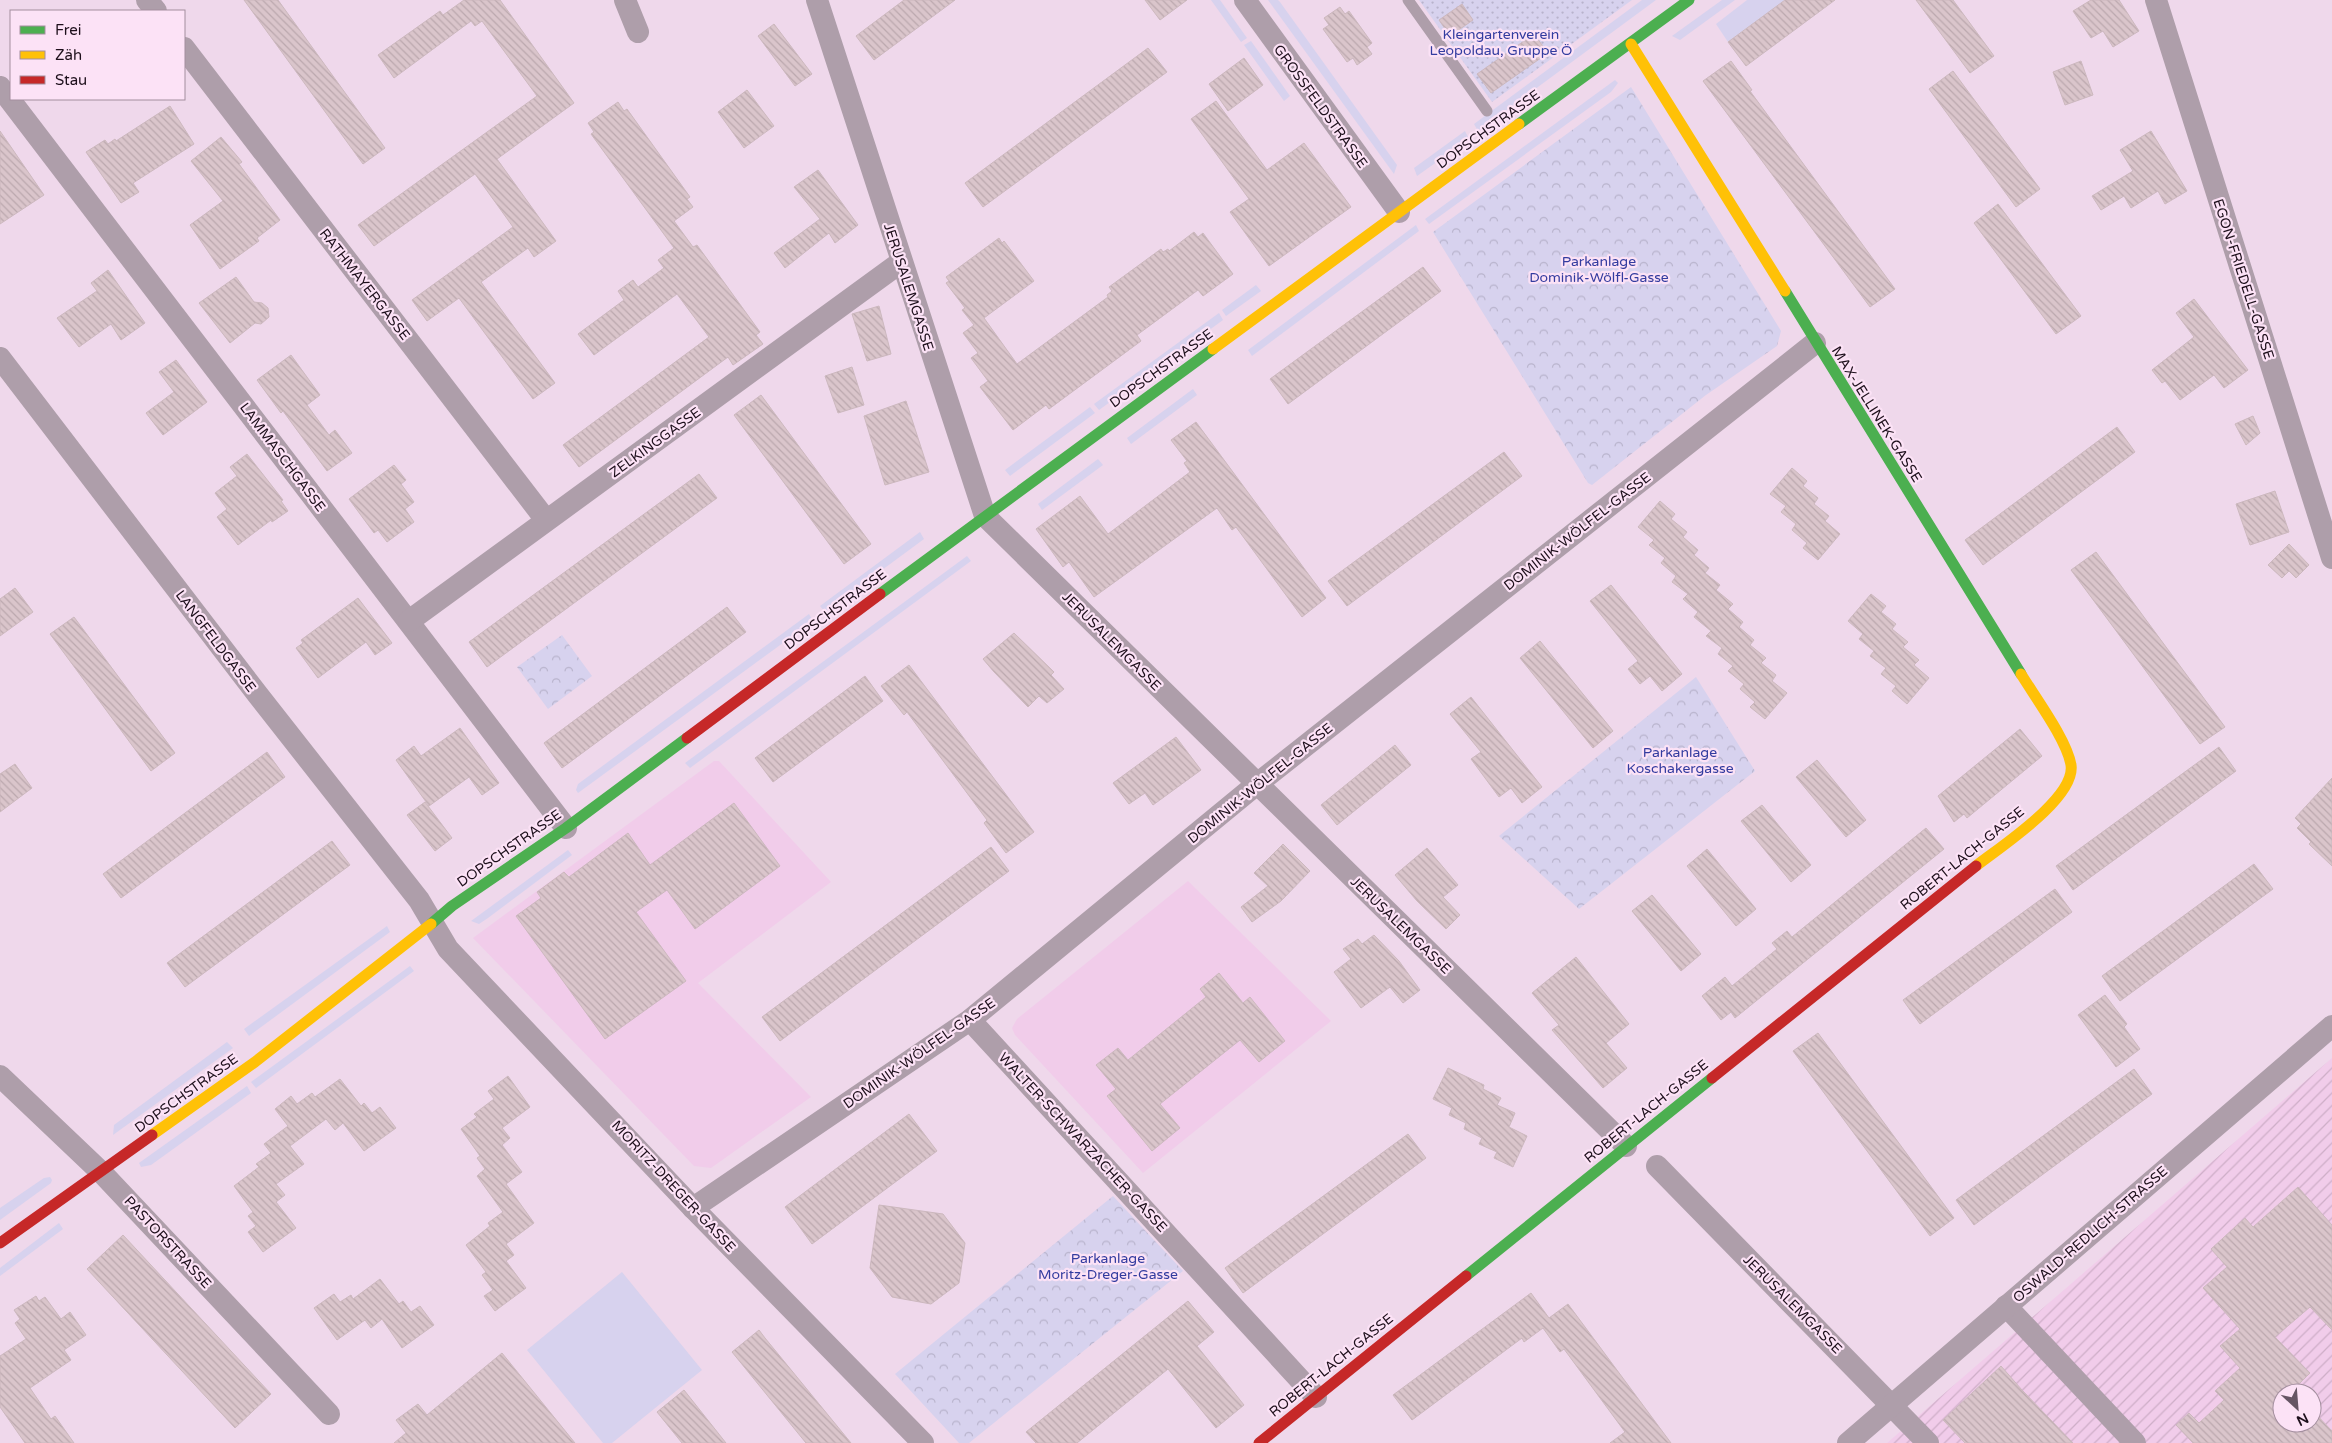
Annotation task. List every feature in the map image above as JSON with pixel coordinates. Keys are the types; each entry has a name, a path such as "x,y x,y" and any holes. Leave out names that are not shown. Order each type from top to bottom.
{"street":[{"path":"147,0 155,10"},
{"path":"625,0 638,32"},
{"name":"JERUSALEMGASSE","path":"817,0 985,516 1626,1146"},
{"name":"GROSSFELDSTRASSE","path":"1245,0 1399,212"},
{"name":"DOPSCHSTRASSE","path":"0,1243 255,1062 409,943 452,906 566,828 985,516 1689,0"},
{"name":"EGON-FRIEDELL-GASSE","path":"2156,0 2332,558"},
{"name":"MAX-JELLINEK-GASSE","path":"1631,44 1815,343 1994,628 2063,744 2071,766 2068,782 2054,804"},
{"name":"RATHMAYERGASSE","path":"185,49 546,520"},
{"name":"LAMMASCHGASSE","path":"0,87 566,828"},
{"name":"ZELKINGGASSE","path":"409,621 901,262"},
{"name":"DOMINIK-WÖLFEL-GASSE","path":"693,1208 970,1020 1257,784 1815,343"},
{"name":"LANGFELDGASSE","path":"0,358 419,900 432,923"},
{"name":"ROBERT-LACH-GASSE","path":"1259,1443 1626,1146 2054,804"},
{"name":"MORITZ-DREGER-GASSE","path":"432,923 448,949 693,1208 923,1443"},
{"name":"WALTER-SCHWARZACHER-GASSE","path":"970,1020 1316,1397"},
{"name":"OSWALD-REDLICH-STRASSE","path":"1848,1443 2332,1026"},
{"name":"PASTORSTRASSE","path":"0,1076 102,1172 329,1414"},
{"name":"JERUSALEMGASSE","path":"1656,1166 1892,1404 1928,1443"},
{"path":"2006,1306 2135,1443"}],"lane":[{"path":"1408,0 1487,111"}],"shaded area":[{"path":"714,761 719,761 831,882 698,983 811,1097 711,1168 694,1166 473,938"},
{"path":"1188,881 1331,1021 1143,1173 1015,1035 1012,1028 1017,1019"},
{"path":"2332,1058 2332,1443 1887,1443"}],"green space":[{"path":"1211,0 1220,0 1247,38 1241,42"},
{"path":"1268,0 1278,0 1280,2 1397,165 1394,174"},
{"name":"Kleingartenverein Leopoldau, Gruppe Ö","path":"1419,0 1632,0 1492,102"},
{"path":"1642,0 1656,0 1478,131 1474,124"},
{"path":"1722,0 1735,0 1680,40 1672,36"},
{"path":"1747,0 1785,0 1728,42 1716,24"},
{"path":"1251,41 1290,96 1284,101 1244,45"},
{"path":"1615,80 1618,83 1611,92 1429,224 1425,219"},
{"name":"Parkanlage Dominik-Wölfl-Gasse","path":"1631,87 1781,331 1777,346 1706,395 1592,485 1588,483 1433,232"},
{"path":"1465,131 1469,139 1417,176 1414,168"},
{"path":"1416,225 1419,231 1252,356 1248,350"},
{"path":"1256,285 1261,291 1226,316 1222,310"},
{"path":"1219,313 1223,320 1099,410 1094,404"},
{"path":"1193,389 1197,395 1131,444 1127,438"},
{"path":"1090,407 1095,413 1010,476 1005,470"},
{"path":"1098,459 1103,465 1042,510 1038,504"},
{"path":"920,532 924,539 825,612 820,606"},
{"path":"967,556 971,561 690,768 685,763"},
{"path":"809,614 813,621 578,793 576,790 578,784"},
{"path":"562,635 592,676 548,709 517,667"},
{"name":"Parkanlage Koschakergasse","path":"1696,677 1755,771 1579,909 1499,836"},
{"path":"568,850 572,855 488,918 479,924 471,921"},
{"path":"387,926 390,932 249,1036 244,1029"},
{"path":"410,966 414,971 256,1088 251,1082"},
{"path":"227,1042 233,1048 113,1135 114,1125"},
{"path":"247,1086 251,1093 151,1165 141,1167 139,1163"},
{"path":"50,1177 51,1183 0,1220 0,1208 44,1178"},
{"name":"Parkanlage Moritz-Dreger-Gasse","path":"1113,1196 1183,1271 969,1443 959,1443 895,1374"},
{"path":"59,1223 63,1229 0,1276 0,1268"},
{"path":"622,1272 702,1370 612,1443 603,1443 527,1350"}],"building":[{"path":"244,0 278,0 385,148 363,164"},
{"path":"464,0 500,0 574,103 497,159 556,241 534,257 528,248 481,282 555,383 533,399 459,298 427,321 412,300 513,227 475,174 374,246 358,225 537,96 482,21 475,26 471,21 394,78 378,55 440,11 443,15"},
{"path":"904,0 955,0 874,60 856,36"},
{"path":"1145,0 1187,0 1160,20"},
{"path":"1785,0 1835,0 1746,66 1728,42"},
{"path":"1916,0 1953,0 1994,56 1970,73"},
{"path":"2091,0 2119,0 2139,31 2113,47 2103,31 2091,38 2073,11"},
{"path":"1462,4 1473,20 1450,36 1439,20"},
{"path":"1340,7 1345,14 1349,11 1372,43 1367,47 1372,54 1357,65 1353,58 1347,62 1323,29 1329,25 1324,18"},
{"path":"774,24 812,74 795,86 758,36"},
{"path":"1534,34 1548,53 1491,93 1477,74"},
{"path":"1148,48 1167,72 983,207 965,183"},
{"path":"1244,58 1263,85 1228,111 1209,84"},
{"path":"1731,61 1752,90 1750,91 1895,289 1870,307 1703,81"},
{"path":"2081,61 2093,95 2065,105 2053,72"},
{"path":"1953,71 2040,189 2016,207 1929,89"},
{"path":"747,90 774,126 744,148 718,112"},
{"path":"1216,101 1267,170 1304,143 1351,207 1269,266 1230,212 1249,199 1191,119"},
{"path":"618,102 624,111 627,109 690,197 687,199 693,207 674,221 693,247 697,245 760,332 756,335 763,344 733,365 728,357 579,467 563,445 709,337 677,294 594,355 578,334 624,300 618,291 633,280 638,287 664,268 658,260 674,248 591,134 594,132 588,123"},
{"path":"170,106 194,144 133,183 139,192 121,203 86,152 105,140 108,144 115,139 116,141"},
{"path":"0,131 44,195 0,224"},
{"path":"2151,131 2187,191 2165,204 2158,191 2131,208 2124,196 2101,210 2092,196 2133,171 2120,150"},
{"path":"221,137 242,162 239,164 280,220 257,238 259,241 220,269 190,225 223,201 191,161"},
{"path":"818,170 858,225 835,243 829,233 785,268 774,253 820,219 794,187"},
{"path":"1998,204 2081,316 2056,334 1974,223"},
{"path":"1194,232 1198,237 1203,233 1233,274 1203,296 1198,290 1137,335 1141,341 1049,409 1046,405 1013,430 980,387 988,381 971,358 978,353 963,333 974,325 962,310 965,308 946,283 949,281 946,277 999,238 1002,243 1004,241 1034,281 984,318 1017,364 1108,297 1107,295 1112,291 1109,287 1161,249 1163,252 1168,249 1169,251"},
{"path":"1423,267 1441,291 1288,404 1270,379"},
{"path":"108,270 145,323 121,340 111,324 79,347 57,318 97,291 91,283"},
{"path":"236,277 254,302 262,303 268,308 269,317 261,324 255,323 230,343 199,303"},
{"path":"2194,299 2248,370 2224,388 2214,375 2180,400 2165,381 2162,383 2152,370 2194,337 2176,313"},
{"path":"879,306 891,354 867,361 852,314"},
{"path":"291,355 320,395 307,405 329,435 335,430 352,453 327,471 283,411 281,413 257,380"},
{"path":"176,360 207,402 163,435 146,413 174,392 159,372"},
{"path":"852,367 864,405 838,413 825,376"},
{"path":"761,395 871,544 844,564 734,415"},
{"path":"906,401 929,472 885,485 864,416"},
{"path":"2253,416 2260,433 2246,445 2235,424"},
{"path":"1196,422 1326,598 1302,617 1236,527 1232,530 1217,508 1094,597 1069,562 1063,567 1036,529 1080,496 1108,534 1190,472 1184,463 1187,461 1171,440"},
{"path":"2117,427 2135,452 1983,565 1965,540"},
{"path":"1504,452 1522,476 1347,606 1328,581"},
{"path":"247,454 283,500 281,501 288,511 272,522 271,520 238,545 217,517 227,509 215,493 237,476 230,467"},
{"path":"394,465 406,480 401,484 414,502 405,509 414,522 387,542 378,530 374,533 349,499"},
{"path":"1792,468 1807,481 1803,486 1818,498 1814,504 1829,516 1825,521 1840,534 1818,560 1803,548 1807,543 1792,530 1796,524 1781,512 1786,506 1770,494"},
{"path":"699,474 717,498 487,667 469,642"},
{"path":"2275,491 2289,532 2250,545 2236,504"},
{"path":"1660,501 1675,514 1671,519 1687,532 1683,537 1698,550 1694,555 1709,568 1705,573 1720,585 1716,590 1733,604 1728,609 1743,622 1739,627 1754,640 1750,645 1766,658 1761,663 1776,675 1772,681 1787,693 1765,719 1750,707 1755,702 1740,689 1744,684 1728,671 1733,666 1718,654 1722,648 1706,636 1711,631 1694,617 1698,612 1683,599 1688,594 1672,582 1676,576 1661,563 1665,558 1649,545 1654,540 1638,527"},
{"path":"2289,544 2309,565 2296,578 2289,571 2282,578 2268,565"},
{"path":"2096,552 2225,727 2200,744 2071,570"},
{"path":"1611,585 1682,674 1662,691 1650,676 1640,684 1628,669 1638,661 1590,601"},
{"path":"15,588 33,612 0,636 0,599"},
{"path":"1871,594 1886,606 1881,612 1896,624 1892,629 1908,642 1903,647 1919,660 1914,665 1929,678 1907,704 1892,691 1896,686 1881,674 1886,668 1870,656 1874,651 1859,639 1863,634 1848,621"},
{"path":"358,598 392,643 375,655 366,642 318,678 296,648 303,643 301,640"},
{"path":"727,607 746,632 562,768 544,743"},
{"path":"74,617 175,753 151,771 50,634"},
{"path":"1014,633 1054,672 1051,675 1064,689 1047,703 1039,696 1028,707 983,659"},
{"path":"1540,641 1613,731 1593,748 1520,658"},
{"path":"909,665 1034,832 1006,853 984,823 987,820 907,712 904,715 881,686"},
{"path":"865,676 883,701 773,782 755,758"},
{"path":"1471,697 1542,787 1522,803 1511,788 1499,797 1471,759 1481,752 1450,714"},
{"path":"460,728 499,783 482,795 469,777 429,806 396,760 414,746 421,756"},
{"path":"2020,729 2042,756 1967,818 1964,814 1954,822 1938,796"},
{"path":"1176,737 1201,770 1153,805 1145,793 1129,804 1113,783"},
{"path":"1395,745 1411,765 1337,825 1321,805"},
{"path":"2219,747 2236,771 2073,890 2056,866"},
{"path":"267,752 285,777 121,898 103,874"},
{"path":"1817,760 1866,820 1846,837 1796,777"},
{"path":"15,764 32,788 0,812 0,774"},
{"path":"2332,778 2332,866 2309,844 2311,842 2297,828 2301,824 2295,818"},
{"path":"425,802 452,838 435,851 407,815"},
{"path":"734,803 780,866 695,929 667,890 636,912 686,981 605,1039 516,916 541,898 537,892 564,872 569,877 628,833 650,865"},
{"path":"1762,805 1811,865 1791,882 1741,821"},
{"path":"1926,828 1944,849 1735,1018 1731,1012 1721,1020 1702,996 1725,977 1732,986 1777,949 1772,943 1787,931 1792,937"},
{"path":"332,841 350,865 185,987 167,963"},
{"path":"1283,844 1310,871 1281,901 1252,922 1241,907 1268,886 1254,873"},
{"path":"991,847 1009,871 780,1041 762,1017"},
{"path":"1427,848 1458,885 1443,897 1460,915 1446,929 1417,901 1395,875"},
{"path":"1707,849 1756,909 1736,926 1687,866"},
{"path":"2254,864 2273,889 2120,1001 2102,976"},
{"path":"2055,889 2072,912 1920,1024 1903,1000"},
{"path":"1652,895 1701,954 1681,971 1632,911"},
{"path":"1374,935 1399,961 1420,990 1403,1003 1390,987 1361,1008 1334,972 1351,959 1343,949 1358,939 1362,944"},
{"path":"1576,957 1629,1024 1606,1043 1627,1068 1603,1088 1552,1030 1559,1025 1532,993"},
{"path":"1219,973 1243,1003 1250,997 1285,1041 1259,1062 1240,1040 1160,1104 1180,1128 1152,1151 1107,1096 1116,1089 1096,1065 1118,1048 1128,1060 1206,997 1200,989"},
{"path":"2105,995 2127,1024 2124,1027 2140,1049 2116,1067 2078,1015"},
{"path":"1818,1033 1954,1218 1930,1236 1793,1051"},
{"path":"1448,1068 1484,1085 1483,1089 1501,1098 1497,1105 1515,1113 1509,1127 1527,1136 1513,1167 1494,1158 1497,1152 1479,1144 1482,1138 1464,1129 1466,1123 1449,1115 1452,1108 1433,1099"},
{"path":"2134,1069 2152,1094 1974,1225 1956,1200"},
{"path":"508,1076 530,1107 502,1128 510,1138 502,1145 522,1172 506,1184 534,1223 506,1244 514,1255 506,1261 526,1288 495,1311 484,1296 493,1290 482,1275 486,1272 466,1245 490,1226 488,1223 503,1212 477,1176 485,1169 477,1158 480,1156 461,1129 477,1117 474,1114 494,1099 488,1091"},
{"path":"340,1079 361,1106 364,1103 372,1113 380,1107 396,1128 364,1151 343,1123 335,1130 326,1119 290,1146 304,1164 276,1184 285,1195 276,1202 296,1228 263,1252 248,1232 256,1226 248,1216 253,1212 234,1186 259,1167 256,1164 271,1153 264,1144 288,1126 275,1109 291,1096 297,1104 312,1093 315,1097"},
{"path":"909,1114 937,1151 812,1244 785,1207"},
{"path":"1408,1134 1426,1158 1243,1293 1225,1268"},
{"path":"2298,1187 2332,1225 2332,1330 2310,1307 2275,1337 2310,1373 2300,1383 2272,1383 2272,1433 2322,1433 2322,1420 2332,1431 2332,1443 2193,1443 2176,1425 2189,1413 2199,1423 2224,1400 2215,1391 2240,1368 2220,1346 2240,1329 2203,1288 2227,1267 2211,1249 2245,1218 2253,1227"},
{"path":"879,1205 943,1214 965,1243 959,1283 931,1304 892,1297 870,1268"},
{"path":"123,1235 271,1394 235,1428 87,1269"},
{"path":"380,1279 399,1304 403,1301 411,1312 420,1306 434,1325 402,1348 382,1319 371,1328 365,1320 337,1340 314,1308 334,1294 340,1302 351,1295 353,1299"},
{"path":"1531,1293 1549,1318 1568,1304 1671,1443 1610,1443 1625,1432 1564,1349 1560,1352 1543,1328 1524,1342 1522,1338 1412,1420 1393,1395"},
{"path":"36,1296 39,1301 45,1297 61,1319 70,1312 86,1335 64,1350 71,1360 30,1388 51,1419 55,1416 74,1443 25,1443 0,1407 0,1356 26,1339 15,1323 20,1319 14,1310"},
{"path":"1188,1301 1214,1332 1197,1346 1244,1405 1216,1428 1168,1369 1077,1443 1036,1443 1026,1432"},
{"path":"759,1330 851,1443 806,1443 732,1352"},
{"path":"502,1353 575,1443 394,1443 406,1433 396,1420 418,1404 427,1415"},
{"path":"2001,1366 2073,1443 1965,1443 1943,1420"},
{"path":"684,1390 726,1443 682,1443 657,1412"}],"traffic: fast":[{"path":"1519,124 1689,0"},
{"path":"1785,291 2021,674"},
{"path":"880,594 1213,349"},
{"path":"431,924 452,906 566,828 687,738"},
{"path":"1466,1276 1712,1078"}],"traffic: slow":[{"path":"1631,44 1785,291"},
{"path":"1213,349 1519,124"},
{"path":"1976,866 2034,821 2062,792 2069,778 2071,765 2063,743 2021,674"},
{"path":"152,1135 255,1062 431,924"}],"traffic: jam":[{"path":"687,738 880,594"},
{"path":"1712,1078 1976,866"},
{"path":"0,1243 152,1135"},
{"path":"1259,1443 1466,1276"}]}
